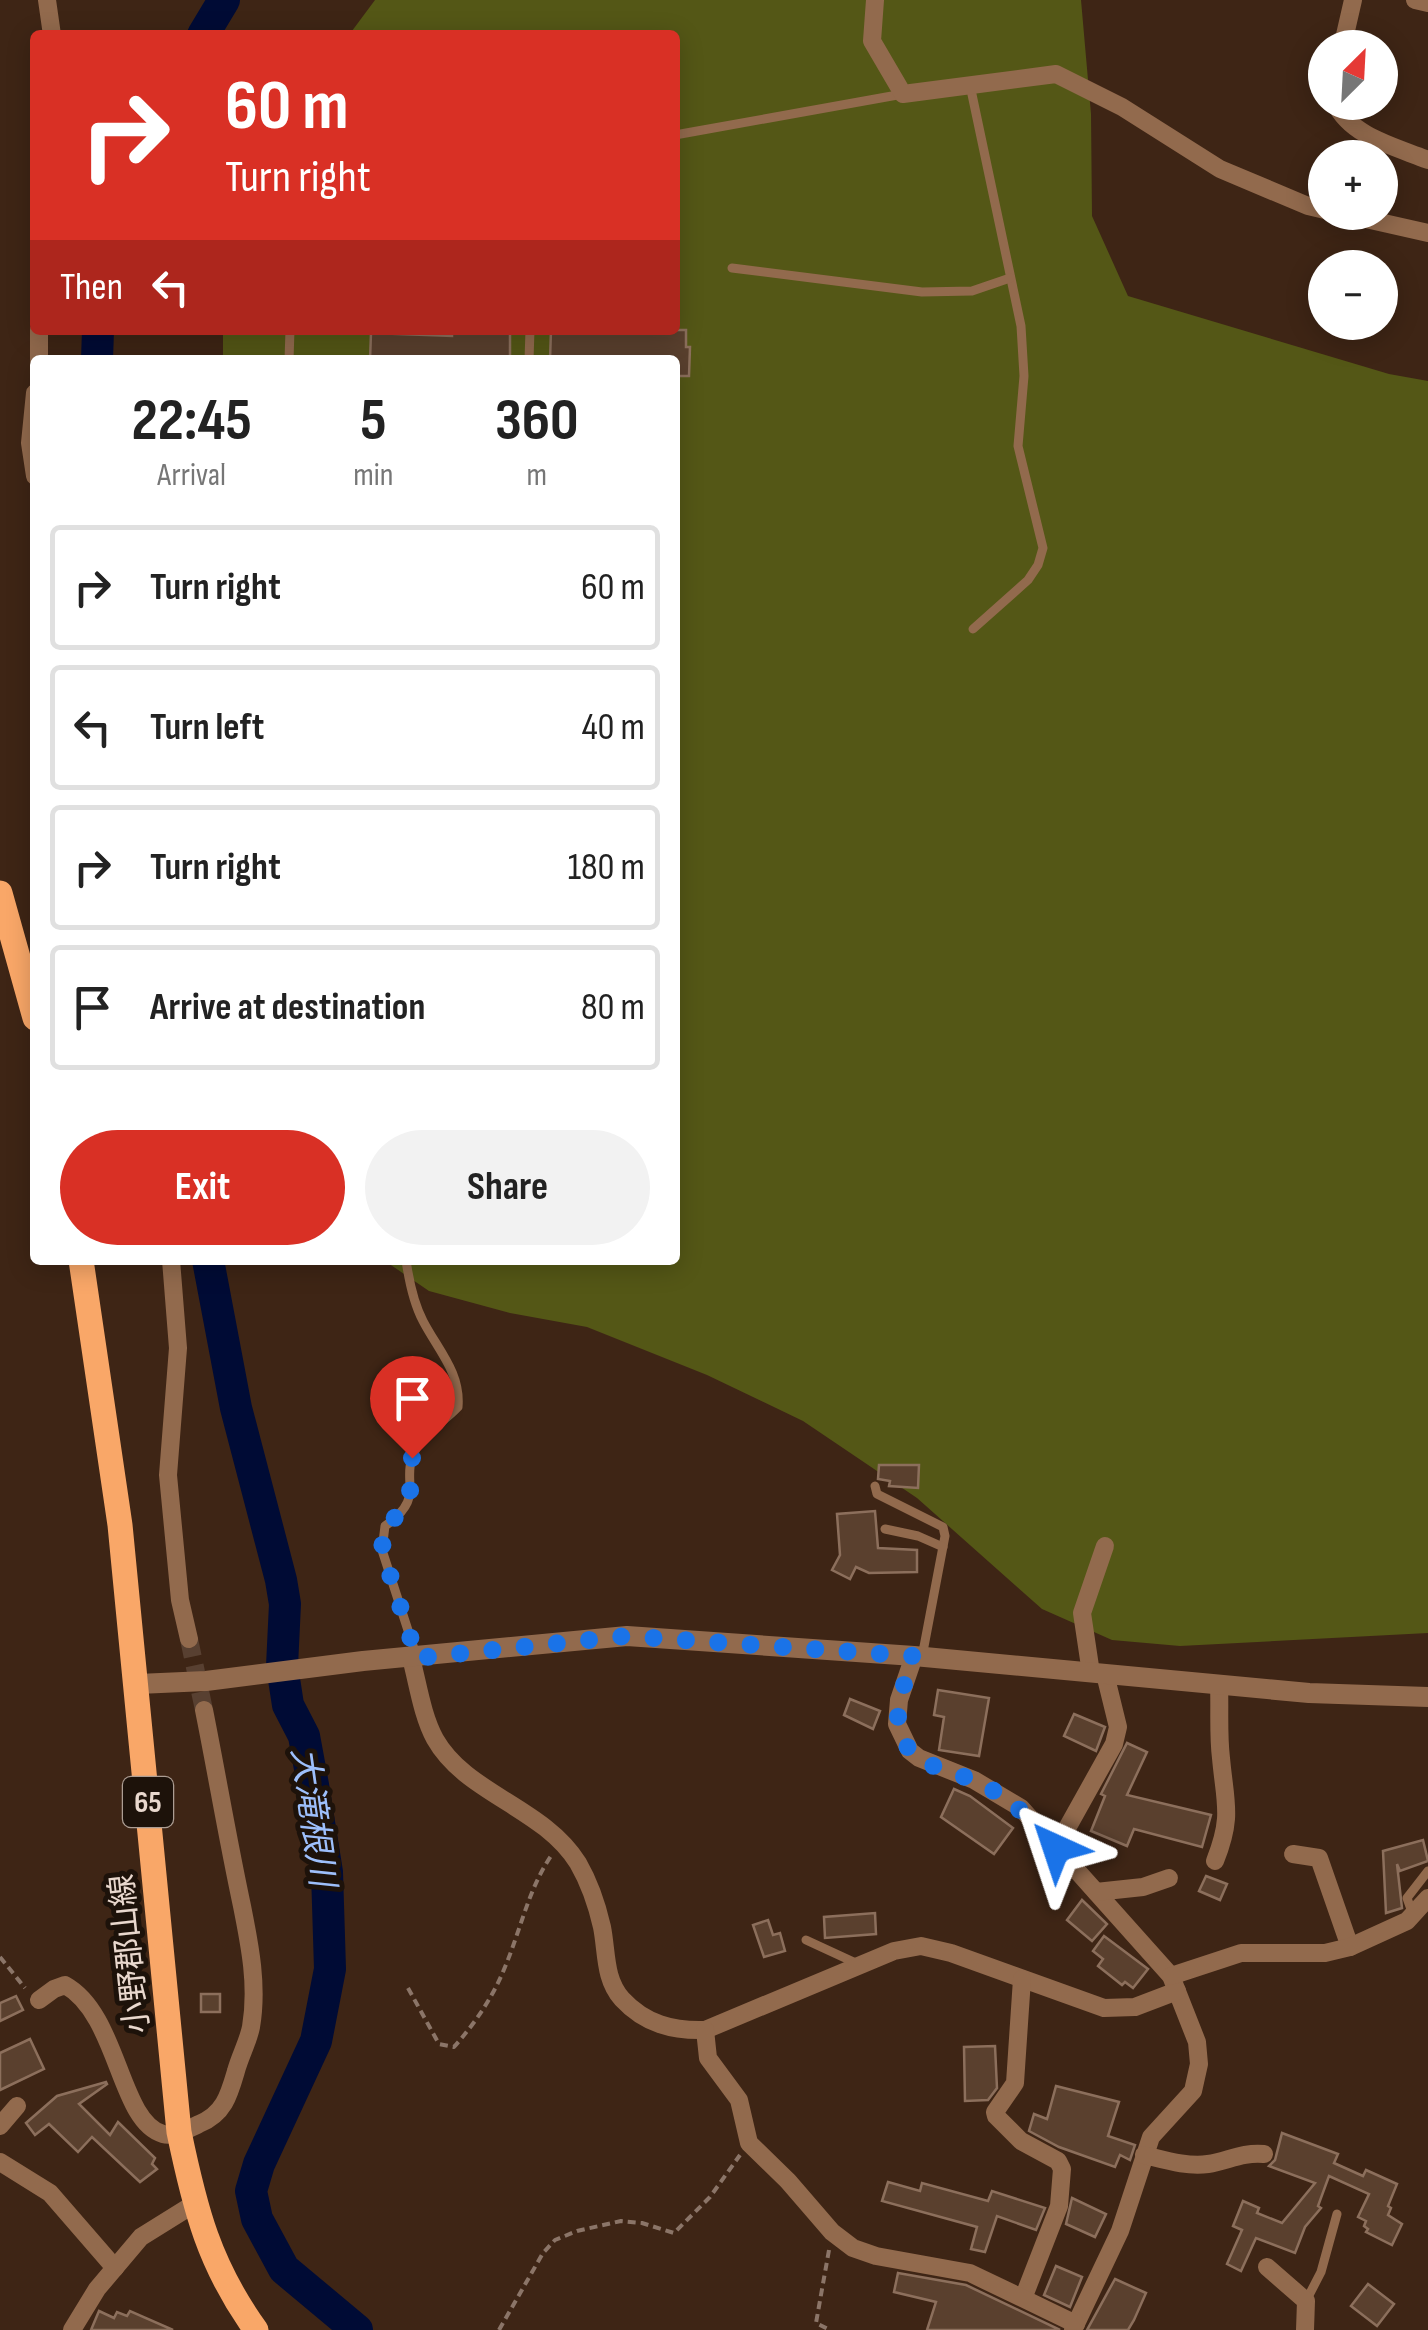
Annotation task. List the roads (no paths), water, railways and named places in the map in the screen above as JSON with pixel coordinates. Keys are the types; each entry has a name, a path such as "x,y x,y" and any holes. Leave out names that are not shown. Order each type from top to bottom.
{"main road":[{"path":"0,892 30,1000"},
{"name":"小野郡山線","path":"82,1265 120,1525 180,2132 200,2227 229,2290 256,2330"}],"street":[{"path":"47,0 51,30"},
{"path":"876,0 872,41 903,94 1056,74 1122,106 1220,169 1308,203"},
{"path":"1346,30 1352,0"},
{"path":"1415,0 1428,3"},
{"path":"1345,120 1378,140 1428,160"},
{"path":"1398,227 1428,234"},
{"path":"171,1265 178,1348 168,1476 180,1600 189,1638"},
{"path":"1056,1848 1114,1744 1118,1727 1082,1614 1105,1546"},
{"path":"138,1684 206,1681 364,1661 626,1636 918,1656 1309,1693 1428,1697"},
{"path":"705,2030 708,2058 738,2100 749,2143 832,2232 853,2248 970,2273 1024,2296 1074,2327 1120,2231 1151,2137 1193,2091 1198,2078 1197,2042 1174,1983 1021,1808 974,1780 928,1763 910,1750 897,1724 899,1700 918,1656"},
{"path":"414,1658 424,1710 435,1739 476,1779 551,1830 568,1847 586,1878 602,1927 611,1982 620,1997 658,2025 705,2030 894,1951 922,1946 952,1953 1074,2000 1118,2009 1135,2007 1174,1983 1240,1953 1326,1953 1350,1947 1407,1921 1428,1898"},
{"path":"1215,1861 1224,1839 1228,1800 1221,1758 1220,1685"},
{"path":"40,2000 54,1988 65,1985 78,1992 116,2056 140,2117 154,2130 167,2136 180,2132 222,2109 251,2028 254,1964 204,1710"},
{"path":"1293,1854 1318,1858 1350,1947"},
{"path":"1096,1892 1143,1887 1169,1878"},
{"path":"1022,1979 1015,2083 996,2116 1020,2142 1058,2161 1062,2169 1059,2206 1024,2296"},
{"path":"0,2126 16,2106"},
{"path":"1144,2156 1210,2164 1247,2152 1264,2154"},
{"path":"0,2162 50,2193 115,2268"},
{"path":"72,2330 96,2290 141,2237 194,2204"},
{"path":"1266,2266 1306,2301 1305,2330"}],"lane":[{"path":"970,85 1021,326 1024,376 1018,446 1043,548 1028,580 973,629"},
{"path":"680,134 903,94"},
{"path":"732,268 922,292 972,291 1010,278"},
{"path":"407,1265 415,1303 453,1372 459,1392 458,1407 427,1434 412,1458 412,1499 400,1515 384,1526 382,1550 414,1658"},
{"path":"875,1486 878,1494 943,1527 943,1547 918,1656"},
{"path":"885,1529 918,1536 943,1547"},
{"path":"1413,1915 1407,1898 1428,1871"},
{"path":"806,1940 859,1965"},
{"path":"1306,2301 1322,2272 1337,2214"}],"waterway":[{"name":"大滝根川","path":"206,30 224,0"},
{"name":"大滝根川","path":"97,355 98,335"},
{"name":"大滝根川","path":"209,1265 236,1408 281,1580 285,1604 282,1666 288,1705 304,1736 327,1872 330,1969 316,2041 259,2164 251,2191 257,2219 284,2269 357,2330"}],"tunnel":[{"path":"189,1639 204,1710"}]}
